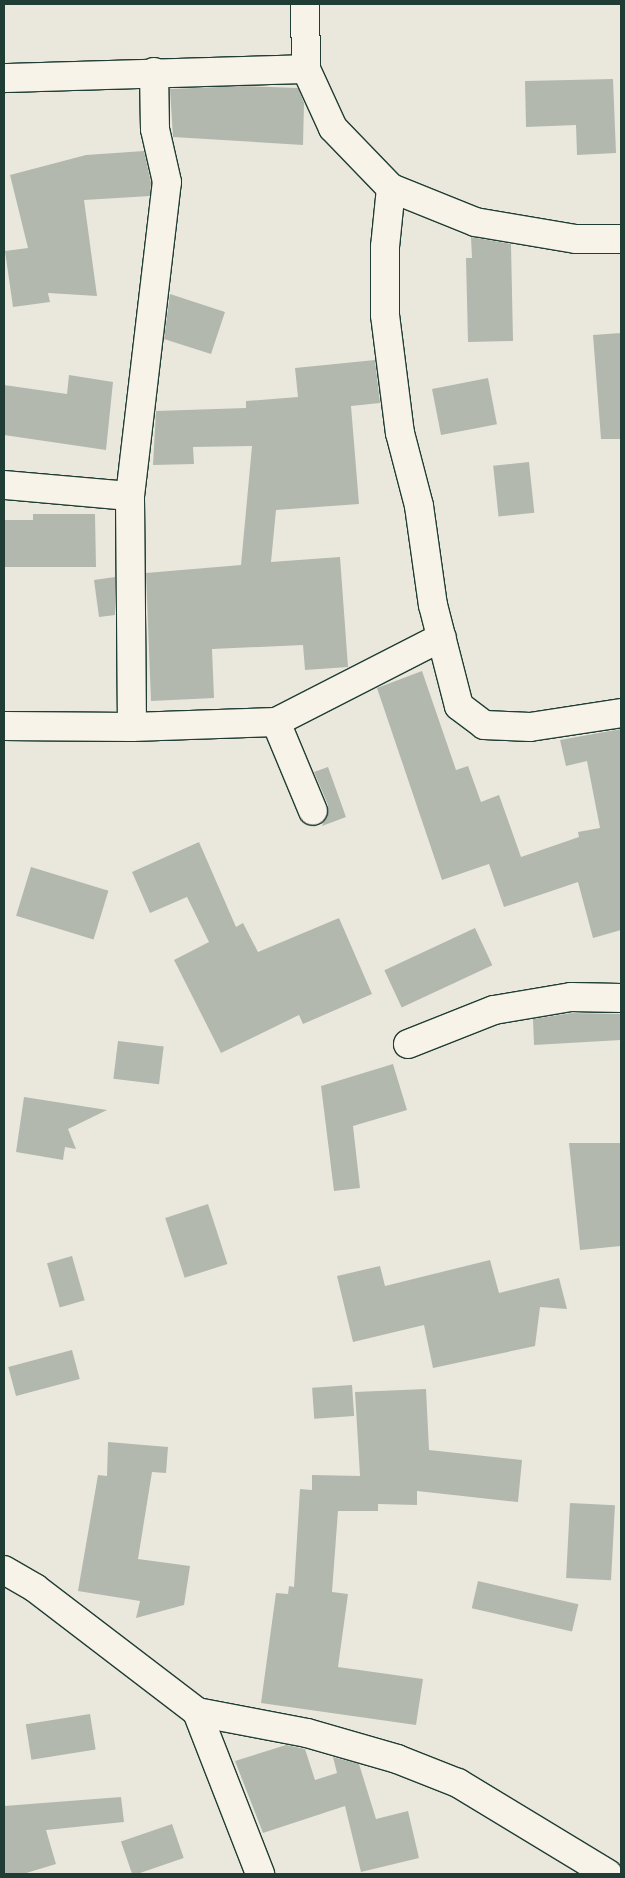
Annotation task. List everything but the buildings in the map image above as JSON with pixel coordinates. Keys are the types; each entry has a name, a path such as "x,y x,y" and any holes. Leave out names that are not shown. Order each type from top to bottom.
{"street":[{"path":"305,4 306,69 333,128 391,188 475,222 576,239 621,239"},
{"path":"4,78 154,72 306,69"},
{"path":"132,727 130,496 167,182 155,129 154,72"},
{"path":"391,188 385,247 385,315 400,434 419,506 433,605 459,706 484,725 530,727 621,713"},
{"path":"4,485 130,496"},
{"path":"4,726 132,727 276,722 442,637"},
{"path":"276,722 313,811"},
{"path":"408,1044 494,1010 571,997 621,998"},
{"path":"4,1570 35,1588 197,1712 307,1733 405,1762 458,1782 608,1874"},
{"path":"197,1712 260,1874"}]}
